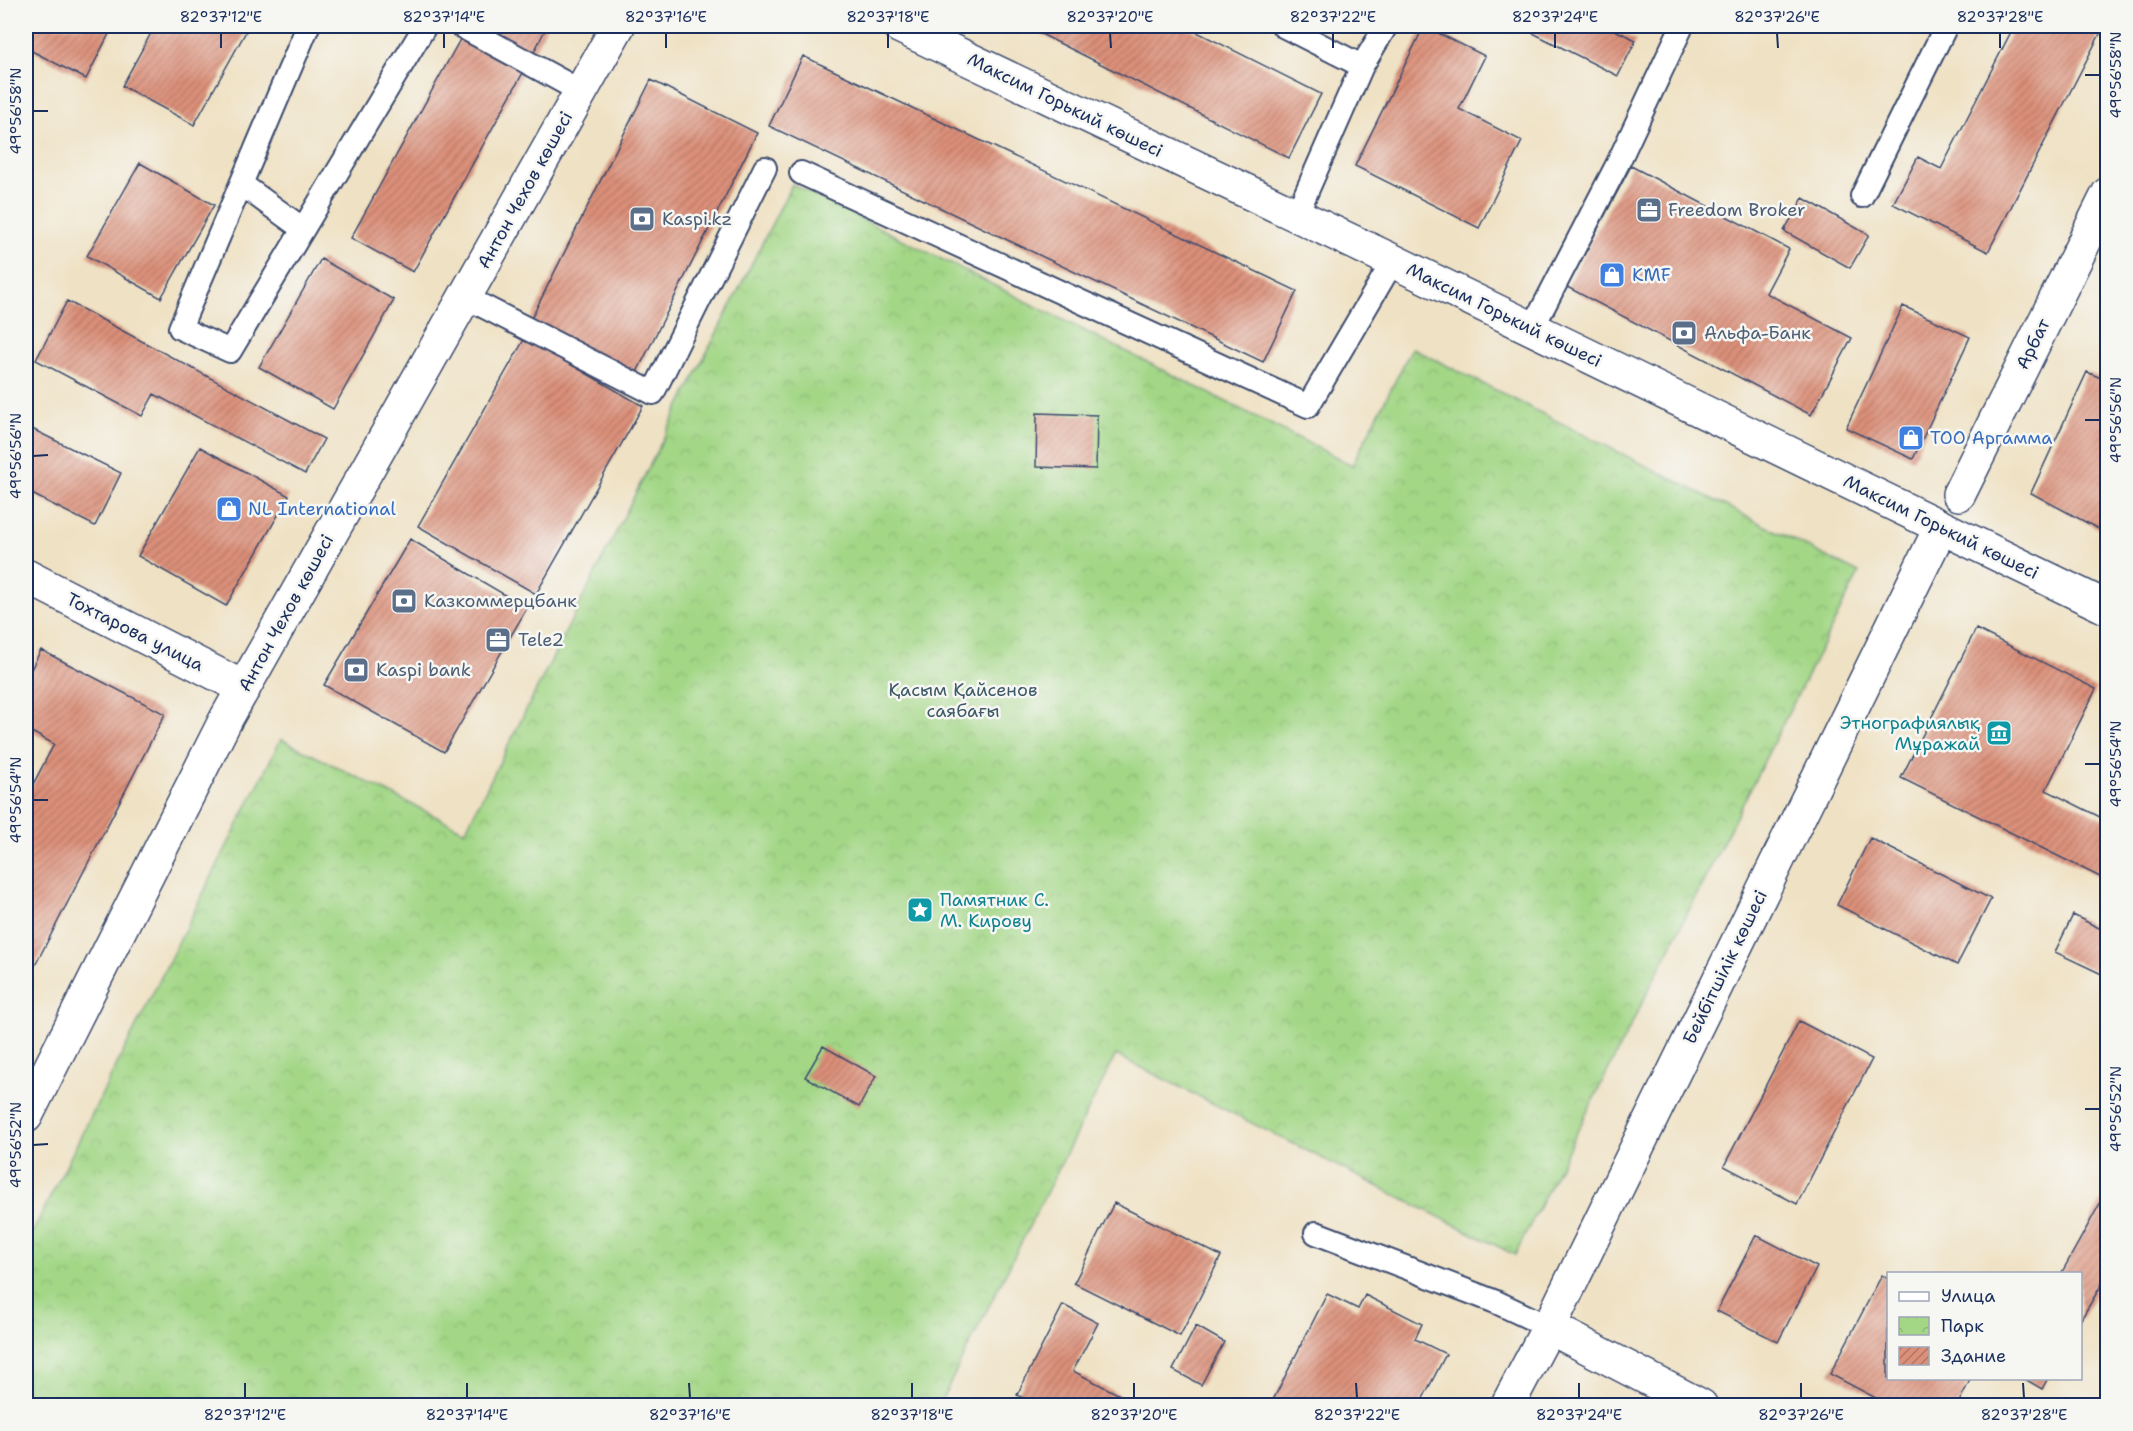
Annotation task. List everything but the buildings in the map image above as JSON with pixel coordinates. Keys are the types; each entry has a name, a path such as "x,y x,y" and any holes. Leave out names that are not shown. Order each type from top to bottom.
{"street":[{"name":"Антон Чехов көшесі","path":"26,1116 244,688 618,26"},
{"name":"Максим Горький көшесі","path":"898,26 1393,261 2108,608"},
{"name":"Арбат","path":"1959,494 2108,194"},
{"name":"Бейбітшілік көшесі","path":"1507,1406 1549,1327 1941,527"},
{"name":"Тохтарова улица","path":"26,576 244,688"},
{"path":"1549,1327 1687,1402"}],"lane":[{"path":"308,26 180,328 230,351 425,26"},
{"path":"461,26 580,91"},
{"path":"1283,26 1362,66"},
{"path":"1296,216 1362,66 1386,26"},
{"path":"1532,329 1617,165 1682,26"},
{"path":"1862,196 1945,28 1939,26"},
{"path":"465,297 653,393 765,168"},
{"path":"801,173 1308,406 1393,261"},
{"path":"241,184 303,229"},
{"path":"1316,1233 1496,1302 1549,1327"}],"green space":[{"name":"Қасым Қайсенов саябағы","path":"792,184 1352,465 1412,348 1859,573 1515,1255 1116,1055 939,1405 26,1405 26,1245 281,739 465,831"}],"place":[{"name":"Freedom Broker","path":"1649,210"},
{"name":"Kaspi.kz","path":"642,219"},
{"name":"KMF","path":"1612,275"},
{"name":"Альфа-Банк","path":"1684,333"},
{"name":"ТОО Аргамма","path":"1911,438"},
{"name":"NL International","path":"229,509"},
{"name":"Казкоммерцбанк","path":"404,601"},
{"name":"Tele2","path":"498,640"},
{"name":"Kaspi bank","path":"356,670"},
{"name":"Этнографиялық Мұражай","path":"1999,733"},
{"name":"Памятник С. М. Кирову","path":"920,910"}]}
